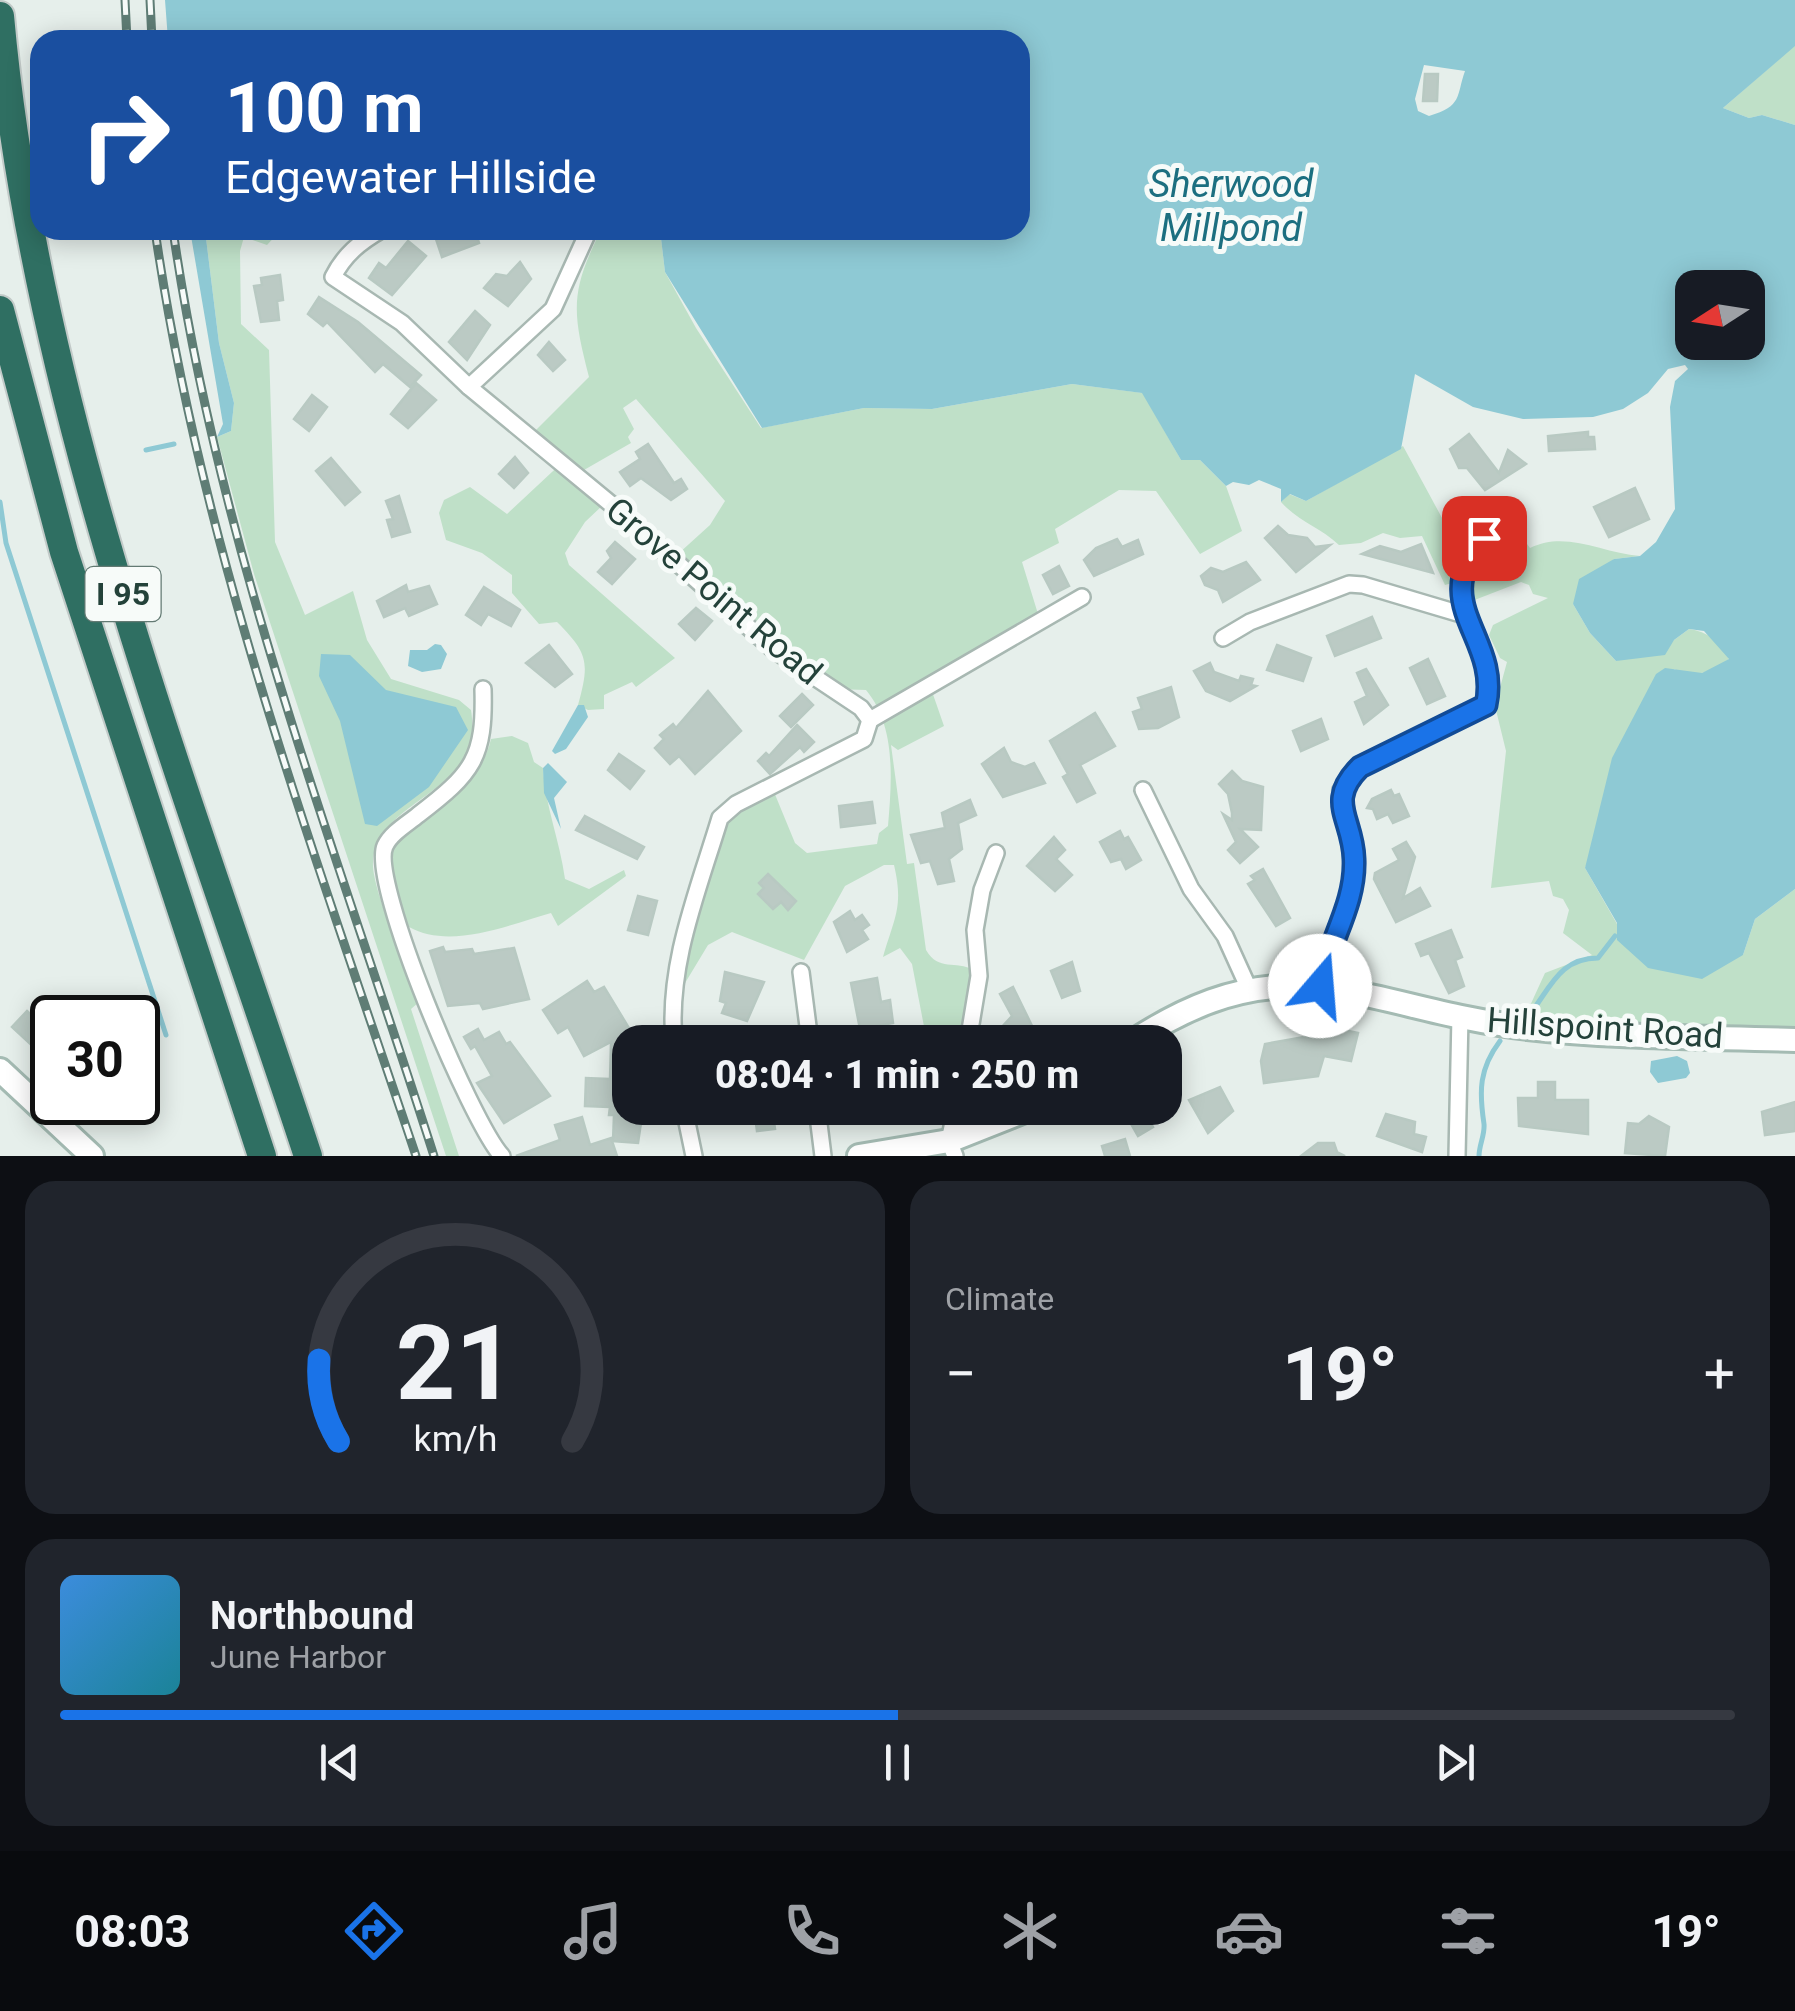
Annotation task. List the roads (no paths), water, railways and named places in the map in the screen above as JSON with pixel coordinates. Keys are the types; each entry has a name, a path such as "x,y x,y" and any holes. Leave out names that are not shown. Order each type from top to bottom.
{"highway":[{"name":"I 95","path":"0,16 30,234"},
{"name":"I 95","path":"31,240 81,456 308,1156"},
{"name":"I 95","path":"0,310 34,450 74,586 262,1156"}],"street":[{"name":"Grove Point Road","path":"363,240 341,262 333,278 402,323 469,386 623,514 774,650 861,708 870,720"},
{"path":"469,386 553,309 584,240"},
{"path":"1320,986 1352,890 1354,858 1340,797 1344,783 1360,767 1486,705 1491,681 1482,651 1464,616 1460,584 1466,558 1509,518"},
{"path":"1222,638 1250,622 1349,584 1363,584 1464,616"},
{"path":"672,1025 678,955 720,818 736,804 864,739 870,720 1082,597"},
{"path":"483,689 484,739 467,772 396,833 385,846 382,862 387,897 439,1029 471,1107 502,1156"},
{"path":"1143,790 1191,889 1225,936 1249,989"},
{"path":"971,1025 979,976 975,930 982,890 996,853"},
{"path":"802,972 808,1025"},
{"name":"Hillspoint Road","path":"1161,1025 1184,1012 1249,989 1320,986 1546,1030 1795,1040"},
{"path":"1457,1156 1460,1016"},
{"path":"0,1070 92,1156"},
{"path":"688,1125 694,1156"},
{"path":"819,1125 823,1156"},
{"path":"859,1156 952,1149 999,1125"}],"water":[{"name":"Sherwood Millpond","path":"165,0 1795,0 1795,46 1723,108 1749,118 1762,115 1795,125 1795,889 1755,919 1743,955 1702,979 1648,968 1617,940 1617,923 1585,868 1612,758 1656,674 1665,668 1702,673 1729,659 1704,631 1689,629 1674,640 1665,655 1616,661 1590,633 1573,604 1579,579 1614,559 1640,556 1656,542 1675,509 1670,407 1675,381 1688,369 1685,365 1668,369 1648,393 1623,409 1593,417 1523,419 1473,407 1415,374 1401,449 1306,501 1290,494 1281,502 1281,489 1259,480 1249,485 1233,482 1226,486 1200,460 1181,460 1142,393 1072,384 932,409 864,408 762,428 665,272 661,240 1030,240 1030,30 167,30","holes":["1424,65 1465,71 1453,104 1440,112 1429,116 1418,111 1415,99"]},
{"path":"192,240 206,240 219,343 234,403 231,431 217,437 223,424"},
{"path":"441,645 447,654 441,669 422,672 408,666 410,650 427,650"},
{"path":"321,654 350,655 386,690 456,707 468,730 429,787 377,826 365,824 340,721 319,676"},
{"path":"578,705 584,705 588,717 566,749 555,754 552,751"},
{"path":"548,763 567,782 554,798 561,829 544,793 543,768"},
{"path":"1677,1056 1687,1061 1690,1073 1686,1078 1658,1083 1650,1072 1651,1061"}],"waterway":[{"path":"146,450 174,444"},
{"path":"0,502 6,543 166,1035"},
{"path":"1533,1010 1559,974 1575,962 1598,958 1615,936"},
{"path":"1479,1156 1484,1128 1482,1081 1500,1041"}],"railway":[{"path":"125,0 126,30"},
{"path":"150,0 152,30"},
{"path":"157,240 175,349 231,583 264,699 416,1156"},
{"path":"175,240 193,349 250,583 320,813 434,1156"}]}
